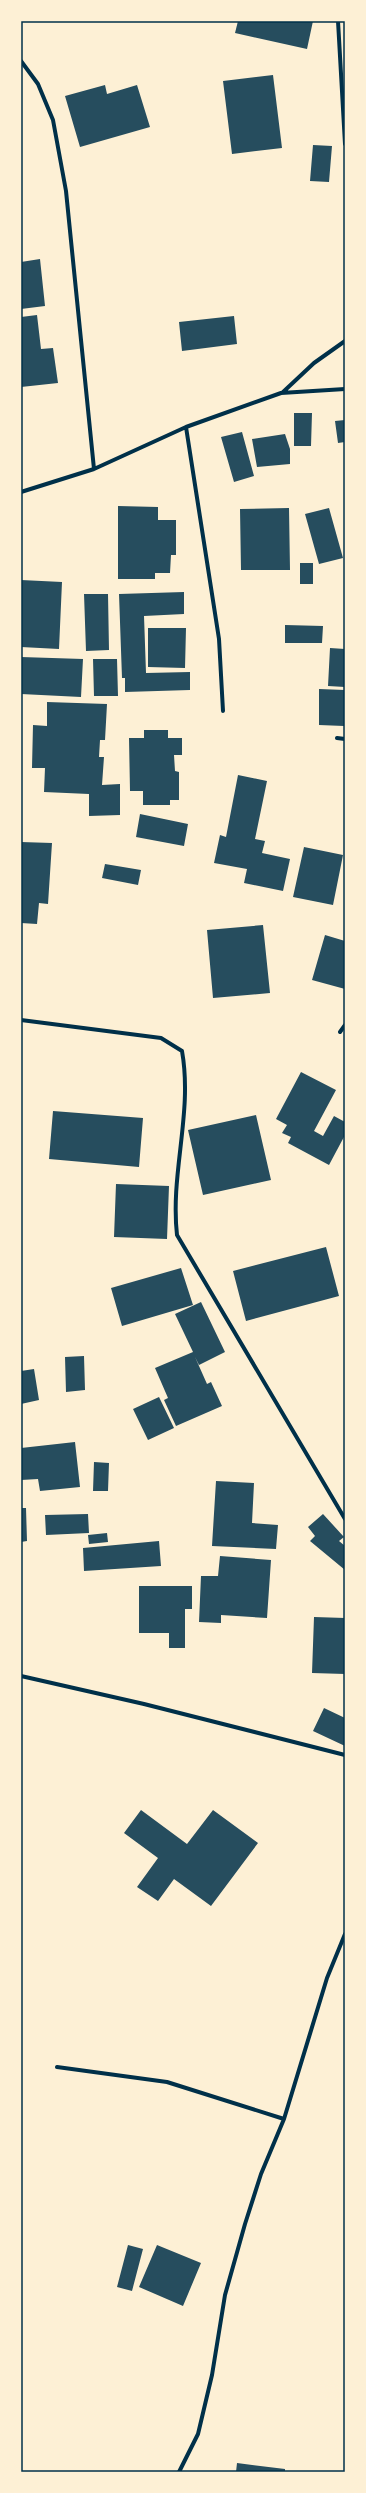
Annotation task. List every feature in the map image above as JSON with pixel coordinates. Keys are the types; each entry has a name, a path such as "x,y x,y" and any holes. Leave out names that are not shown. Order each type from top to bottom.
{"street":[{"path":"338,21 345,144"},
{"path":"21,61 38,84 53,120 66,191 94,469"},
{"path":"281,393 314,363 345,341"},
{"path":"21,492 94,469 186,427 281,393 345,390"},
{"path":"186,427 219,639 223,711"},
{"path":"337,738 345,739"},
{"path":"21,1020 162,1038 182,1051 186,1098 174,1208 177,1235 345,1519"},
{"path":"340,1032 345,1025"},
{"path":"21,1676 144,1704 345,1755"},
{"path":"179,2472 198,2434 212,2375 225,2295 245,2224 261,2174 284,2119 327,1978 345,1934"},
{"path":"57,2067 167,2082 284,2119"}],"building":[{"path":"238,21 313,21 307,49 235,33"},
{"path":"273,75 282,148 232,154 223,81"},
{"path":"105,85 107,94 137,85 150,127 80,147 65,96"},
{"path":"313,145 332,146 329,182 310,181"},
{"path":"40,259 45,306 21,309 21,262"},
{"path":"37,315 41,349 53,348 58,383 21,387 21,317"},
{"path":"234,316 237,344 182,351 179,322"},
{"path":"294,413 312,413 311,446 294,446"},
{"path":"345,420 345,442 338,443 335,421"},
{"path":"242,432 254,476 234,482 221,437"},
{"path":"285,434 290,449 290,464 257,467 252,439"},
{"path":"118,506 158,507 158,520 176,520 176,555 171,555 170,573 155,573 155,579 118,579"},
{"path":"289,508 290,570 241,570 240,509"},
{"path":"329,508 343,558 319,564 305,514"},
{"path":"300,563 313,563 313,584 300,584"},
{"path":"21,580 62,582 59,649 21,647"},
{"path":"184,592 184,614 144,616 146,673 190,672 190,690 125,692 125,678 122,678 119,594"},
{"path":"84,594 108,594 109,650 86,651"},
{"path":"285,625 323,626 322,643 285,643"},
{"path":"148,628 186,628 185,668 148,667"},
{"path":"330,648 345,649 345,687 328,686"},
{"path":"21,657 83,659 81,697 21,694"},
{"path":"93,659 117,659 118,696 94,696"},
{"path":"319,689 345,690 344,726 319,725"},
{"path":"47,702 107,704 105,740 100,740 99,757 104,757 102,785 120,784 120,815 89,816 89,794 44,792 45,768 32,768 33,725 47,726"},
{"path":"144,730 168,730 168,738 182,738 182,755 174,755 175,771 179,772 179,800 170,800 170,805 143,805 143,791 130,791 129,738 144,738"},
{"path":"238,775 267,781 255,839 265,841 262,853 290,859 283,891 244,883 247,869 214,863 220,835 226,837"},
{"path":"140,814 188,824 184,846 136,837"},
{"path":"21,842 52,843 48,904 39,903 37,924 21,923"},
{"path":"304,847 343,855 333,905 293,897"},
{"path":"105,864 141,870 138,885 102,878"},
{"path":"263,925 270,993 213,998 207,930"},
{"path":"325,935 345,941 345,989 312,980"},
{"path":"301,1072 336,1090 314,1131 323,1136 334,1116 345,1122 345,1135 329,1165 288,1143 291,1137 282,1133 287,1125 276,1119"},
{"path":"53,1111 143,1118 139,1167 49,1159"},
{"path":"256,1115 271,1180 203,1195 188,1130"},
{"path":"116,1184 169,1186 167,1239 114,1237"},
{"path":"326,1247 339,1296 246,1321 233,1271"},
{"path":"181,1268 193,1305 122,1326 111,1288"},
{"path":"201,1302 225,1352 199,1365 195,1357 207,1384 211,1382 222,1406 176,1426 164,1400 168,1398 155,1368 193,1352 175,1314"},
{"path":"84,1356 85,1390 66,1392 65,1357"},
{"path":"34,1369 39,1400 21,1404 21,1371"},
{"path":"159,1397 174,1428 148,1440 133,1409"},
{"path":"75,1442 80,1487 40,1491 38,1479 21,1480 21,1448"},
{"path":"94,1462 109,1463 108,1491 93,1491"},
{"path":"216,1481 254,1483 252,1523 278,1525 276,1549 212,1546"},
{"path":"21,1508 26,1508 27,1541 21,1542"},
{"path":"88,1514 89,1533 46,1535 45,1515"},
{"path":"323,1514 344,1537 339,1541 345,1546 345,1570 310,1541 315,1536 308,1527"},
{"path":"107,1533 108,1542 89,1544 88,1535"},
{"path":"159,1541 161,1566 84,1571 83,1548"},
{"path":"220,1556 271,1560 267,1618 221,1615 221,1623 199,1622 201,1576 218,1576"},
{"path":"139,1586 192,1586 192,1609 185,1609 185,1648 169,1648 169,1633 139,1633"},
{"path":"314,1617 345,1618 345,1674 312,1673"},
{"path":"324,1708 345,1718 345,1746 313,1731"},
{"path":"141,1810 187,1844 213,1810 258,1843 211,1906 174,1879 158,1901 137,1887 158,1858 124,1833"},
{"path":"128,2245 143,2249 132,2291 117,2287"},
{"path":"157,2245 201,2263 183,2306 139,2287"},
{"path":"237,2463 285,2469 285,2472 236,2472"}]}
